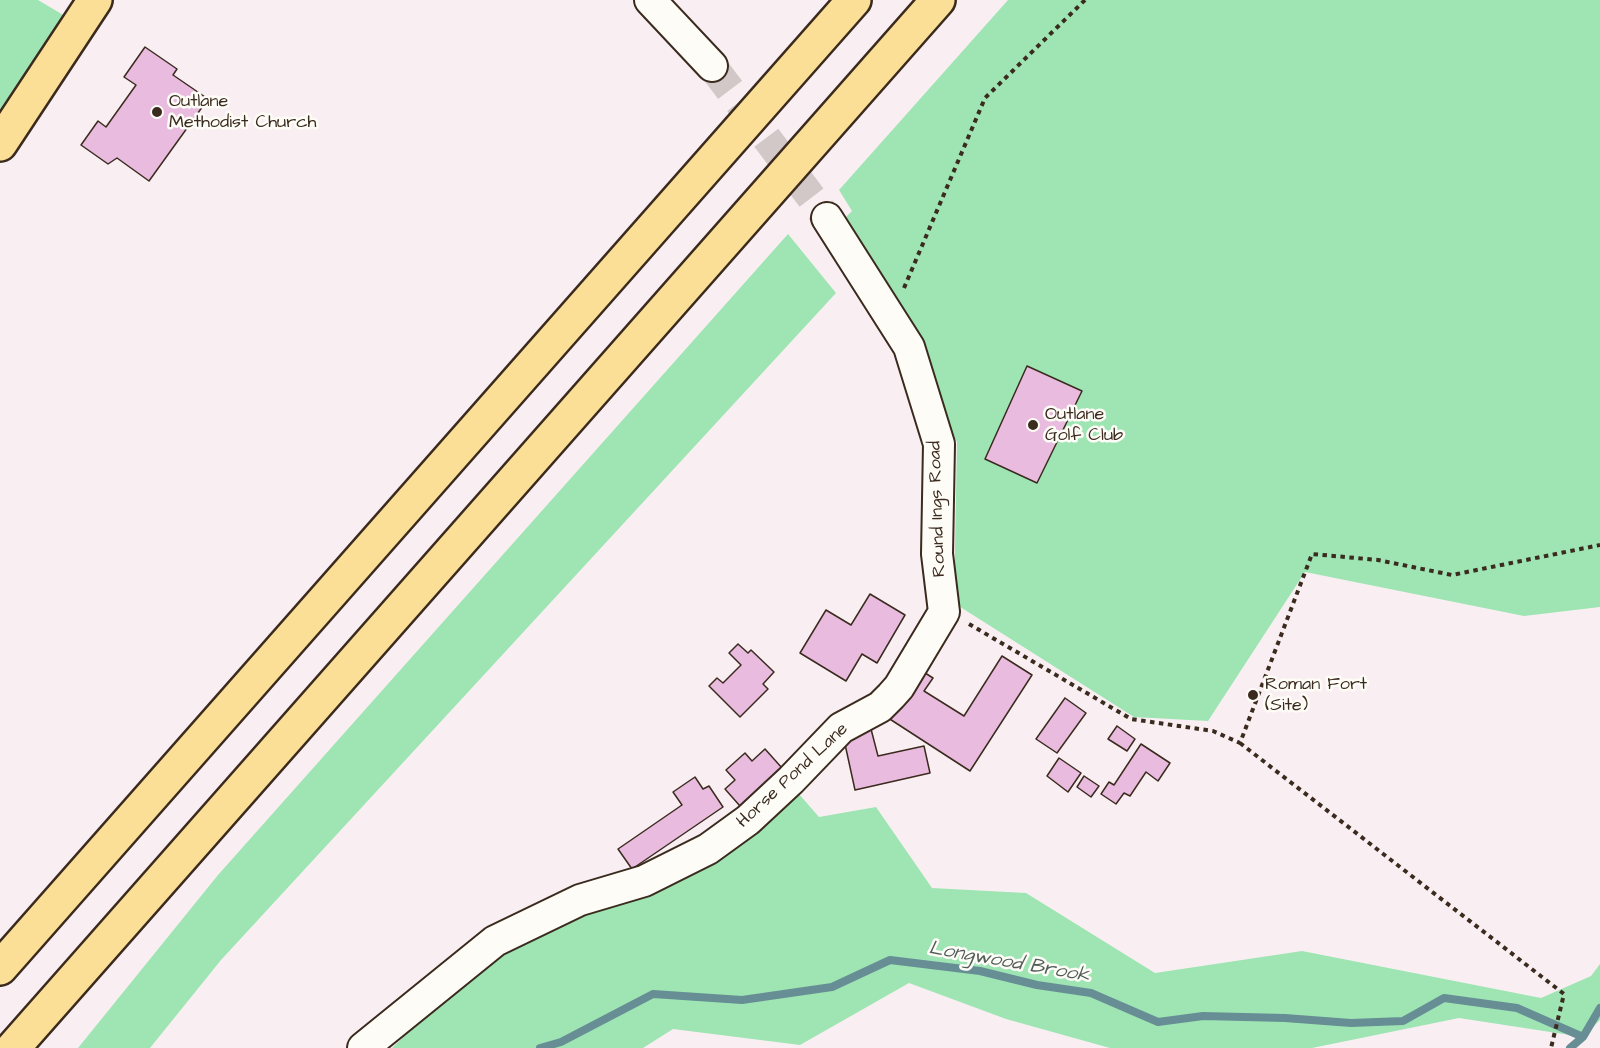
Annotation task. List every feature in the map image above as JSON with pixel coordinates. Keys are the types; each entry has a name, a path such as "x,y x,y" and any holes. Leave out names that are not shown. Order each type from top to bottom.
{"main road":[{"path":"0,144 95,0"},
{"path":"0,968 854,0"},
{"path":"13,1048 938,0"}],"street":[{"path":"650,0 712,66"},
{"name":"Round Ings Road","path":"827,218 909,348 939,444 937,554 944,612"},
{"name":"Horse Pond Lane","path":"363,1048 495,941 580,900 644,881 708,849 748,820 792,780 841,728 880,707 891,696 899,687 944,612"}],"path":[{"path":"891,319 985,98 1085,0"},
{"path":"1240,742 1312,554 1378,560 1452,574 1600,545"},
{"path":"944,612 969,624 1131,719 1213,731 1240,742 1564,994 1551,1048"}],"green space":[{"path":"0,0 38,0 65,16 0,118"},
{"name":"Outlane Golf Club","path":"1008,0 1600,0 1600,607 1524,616 1305,572 1208,721 1134,717 954,603 957,442 838,225 852,211 839,190"},
{"path":"788,234 836,293 221,960 150,1048 78,1048 218,875"},
{"path":"799,794 819,817 876,807 932,888 1026,893 1155,973 1302,951 1541,998 1591,976 1600,964 1600,1020 1583,1037 1459,1018 1312,1048 1110,1048 1006,1019 909,983 800,1045 673,1029 643,1048 392,1048 494,950 712,861"}],"building":[{"name":"Outlane Methodist Church","path":"145,47 177,69 173,75 208,99 149,181 117,158 108,164 81,145 98,121 106,127 136,85 124,77"},
{"name":"Outlane Golf Club","path":"1027,366 1082,391 1037,483 985,459"},
{"path":"870,594 905,615 877,663 862,654 846,681 800,653 826,610 851,625"},
{"path":"738,644 748,653 751,650 774,672 763,684 768,689 740,717 709,686 717,678 723,683 741,665 729,653"},
{"path":"1002,656 1032,675 970,771 882,714 914,666 933,678 924,691 964,716"},
{"path":"1065,698 1086,713 1057,753 1036,739"},
{"path":"1117,726 1135,739 1127,751 1108,739"},
{"path":"871,729 878,756 924,746 930,773 855,790 843,735"},
{"path":"1141,744 1170,763 1158,781 1146,772 1130,796 1124,793 1116,804 1101,794 1109,782 1114,785"},
{"path":"765,749 782,768 740,806 725,789 735,780 726,770 745,753 752,761"},
{"path":"1059,758 1081,773 1068,792 1047,776"},
{"path":"1084,776 1099,786 1091,797 1077,787"},
{"path":"695,777 703,789 709,786 723,807 632,869 618,849 682,805 673,792"}],"waterway":[{"name":"Longwood Brook","path":"540,1048 561,1042 653,994 742,1000 832,987 890,960 980,971 1037,985 1091,993 1158,1022 1203,1016 1285,1018 1351,1023 1403,1021 1444,998 1517,1008 1583,1037 1600,1008"},
{"path":"1570,1048 1583,1037"}],"tunnel":[{"path":"712,66 827,218"}],"place":[{"name":"Outlane Methodist Church","path":"157,112"},
{"name":"Outlane Golf Club","path":"1033,425"},
{"name":"Roman Fort (Site)","path":"1253,695"}]}
